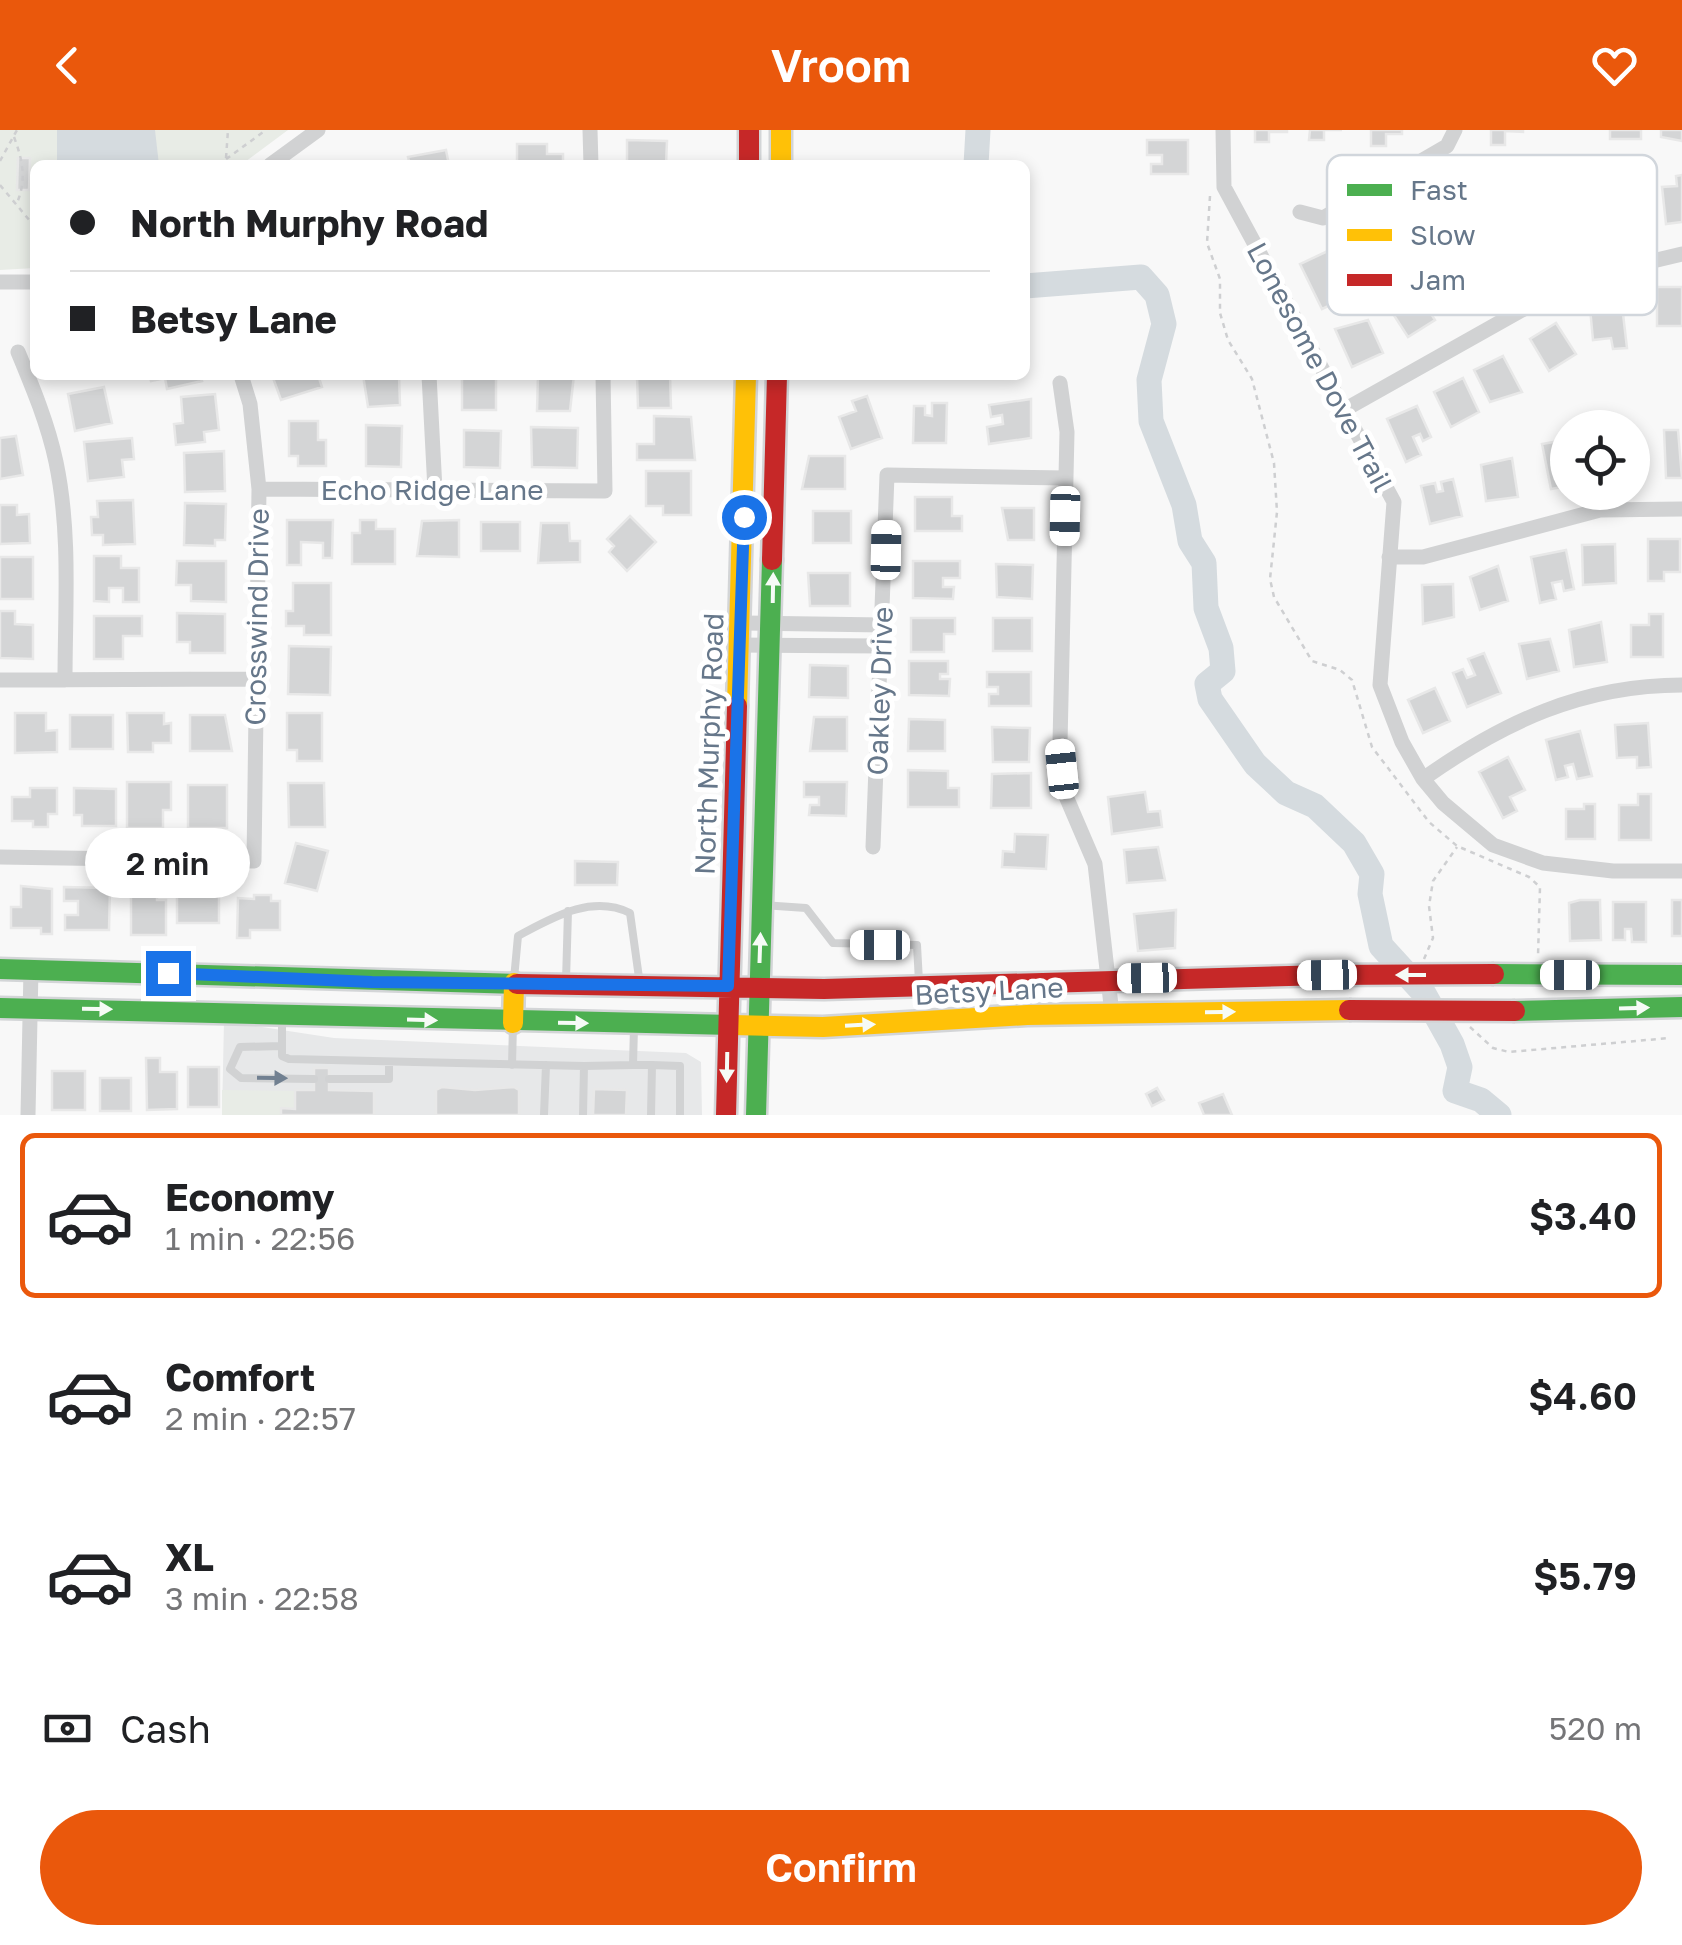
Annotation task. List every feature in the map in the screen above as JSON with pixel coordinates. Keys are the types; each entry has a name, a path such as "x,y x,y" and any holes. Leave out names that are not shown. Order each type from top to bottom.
{"main road":[{"path":"748,130 748,160"},
{"path":"781,160 782,130"},
{"name":"North Murphy Road","path":"726,1115 746,380"},
{"path":"756,1115 777,380"},
{"name":"Betsy Lane","path":"0,969 759,988 920,987 1111,978 1682,975"},
{"path":"282,977 282,1016"},
{"path":"513,1023 514,984"},
{"name":"Betsy Lane","path":"0,1008 757,1027 1112,1014 1682,1007"}],"street":[{"path":"277,160 318,130"},
{"path":"590,130 591,160"},
{"name":"Lonesome Dove Trail","path":"1223,130 1224,187 1394,502 1380,685 1402,742 1423,778 1443,804 1493,844 1543,863 1613,871 1682,870"},
{"path":"1432,155 1448,146 1455,130"},
{"path":"1300,212 1327,216"},
{"path":"1657,260 1682,254"},
{"path":"0,282 30,282"},
{"path":"1344,410 1513,315"},
{"path":"18,352 43,414 57,464 64,531 64,680"},
{"name":"Crosswind Drive","path":"0,857 254,861 259,489 250,404 243,380"},
{"path":"429,380 435,490"},
{"name":"Echo Ridge Lane","path":"259,489 605,491 603,380"},
{"path":"1060,383 1067,432 1060,744 1065,794 1095,864 1111,978 1112,1014"},
{"name":"Oakley Drive","path":"873,847 887,474 1066,478"},
{"path":"1390,557 1422,557 1600,510 1682,510"},
{"path":"741,624 772,635 883,646"},
{"path":"740,645 772,635 884,625"},
{"path":"0,680 256,679"},
{"path":"1423,778 1478,739 1556,703 1638,685 1682,685"},
{"path":"28,1115 30,969"}],"lane":[{"path":"514,984 518,936 568,911 594,906 630,913 640,986"},
{"path":"762,906 806,908 833,943 917,945 920,987"},
{"path":"566,984 568,911"},
{"path":"282,1016 282,1056 289,1059 680,1066 680,1115"},
{"path":"512,1065 513,1023"},
{"path":"633,1065 634,1024"},
{"path":"282,1046 240,1048 230,1069 241,1078 314,1079"},
{"path":"329,1079 390,1079 389,1062"},
{"path":"544,1115 546,1065"},
{"path":"651,1115 652,1065"},
{"path":"583,1115 584,1066"}],"path":[{"path":"0,160 16,130"},
{"path":"226,158 228,130"},
{"path":"224,160 266,130"},
{"path":"14,137 23,165 23,187 16,206"},
{"path":"0,185 30,222"},
{"path":"1224,187 1208,200 1207,243 1220,279 1222,326 1252,379 1270,445 1277,512 1270,579 1274,598 1312,661 1340,670 1352,680 1365,730 1380,760 1393,770 1418,809 1457,846 1529,878 1540,887 1538,962"},
{"path":"1430,931 1434,881 1457,846"}],"shaded area":[{"path":"0,130 288,130 248,160 30,160 30,268 0,270"},
{"path":"57,130 155,130 158,160 57,160"},
{"path":"224,1021 334,1038 686,1053 701,1062 702,1115 222,1115"},
{"path":"222,1090 295,1091 295,1109 281,1108 281,1115 222,1115"}],"building":[{"path":"1255,130 1287,132 1269,132 1269,142 1255,142"},
{"path":"1310,130 1324,130 1324,140 1309,140"},
{"path":"1371,130 1402,130 1402,134 1386,134 1386,146 1371,146"},
{"path":"1491,130 1523,132 1505,131 1505,145 1491,145"},
{"path":"1610,130 1641,130 1641,139 1610,139"},
{"path":"1661,130 1682,130 1682,141 1661,137"},
{"path":"627,140 667,141 666,160 627,160"},
{"path":"1147,140 1188,140 1188,174 1151,174 1151,164 1162,164 1162,155 1147,155"},
{"path":"517,144 547,144 547,154 563,154 563,160 517,160"},
{"path":"446,150 448,160 409,160 408,157"},
{"path":"18,158 30,158 29,190 17,190"},
{"path":"1682,175 1682,222 1666,224 1662,187 1677,186 1676,176"},
{"path":"1327,251 1327,307 1322,309 1300,264"},
{"path":"1657,287 1682,287 1682,326 1657,326"},
{"path":"1394,315 1432,315 1435,320 1408,337"},
{"path":"1591,315 1623,315 1627,348 1613,349 1611,338 1593,340"},
{"path":"1368,320 1383,353 1352,367 1335,329"},
{"path":"1556,323 1576,354 1549,371 1530,339"},
{"path":"1503,356 1522,392 1490,402 1474,370"},
{"path":"1463,378 1479,412 1451,427 1434,392"},
{"path":"165,380 202,381 167,389"},
{"path":"274,380 320,380 322,387 281,400"},
{"path":"364,380 399,380 400,405 368,407"},
{"path":"462,380 496,380 496,410 462,410"},
{"path":"538,380 573,380 570,411 537,411"},
{"path":"637,380 670,380 671,408 638,408"},
{"path":"104,387 112,423 75,431 68,394"},
{"path":"215,394 219,430 204,432 205,442 176,445 174,424 183,423 181,397"},
{"path":"867,396 882,438 851,449 839,417 856,411 852,401"},
{"path":"1031,399 1031,438 989,444 987,427 1003,424 1002,415 991,417 989,405"},
{"path":"932,403 947,403 946,443 913,443 914,406 925,406 925,415 932,416"},
{"path":"1417,406 1431,437 1423,441 1420,434 1413,437 1421,455 1406,462 1387,419"},
{"path":"654,416 691,417 695,460 637,460 637,444 654,444"},
{"path":"289,421 318,421 318,440 326,440 326,466 298,466 298,456 289,456"},
{"path":"366,425 402,426 401,467 366,466"},
{"path":"531,427 578,428 577,468 532,467"},
{"path":"464,430 501,431 500,468 464,467"},
{"path":"1664,430 1678,430 1682,478 1666,478"},
{"path":"16,436 23,475 0,479 0,438"},
{"path":"132,438 134,459 122,460 124,477 88,481 84,442"},
{"path":"1550,443 1550,484 1542,444"},
{"path":"224,451 225,491 185,492 184,453"},
{"path":"809,456 845,456 845,489 802,489"},
{"path":"1512,458 1518,497 1486,501 1481,465"},
{"path":"646,471 691,471 691,515 663,515 663,506 646,506"},
{"path":"1453,479 1462,516 1430,524 1421,486 1435,483 1437,492 1443,491 1441,482"},
{"path":"915,497 952,497 952,516 962,516 962,531 915,531"},
{"path":"133,500 135,544 103,545 103,535 92,535 91,517 98,517 97,501"},
{"path":"185,503 226,504 225,540 215,540 215,546 184,545"},
{"path":"0,505 17,505 17,515 29,514 30,543 0,544"},
{"path":"1002,508 1034,508 1034,540 1008,540"},
{"path":"813,511 851,511 851,543 813,543"},
{"path":"630,516 656,542 627,571 609,552 614,546 607,539"},
{"path":"287,520 333,520 332,558 323,558 323,543 301,542 301,565 287,565"},
{"path":"360,520 376,520 376,529 395,529 395,564 352,564 352,533 360,533"},
{"path":"459,520 459,557 417,556 422,521"},
{"path":"481,522 520,522 520,551 481,551"},
{"path":"541,523 569,523 570,541 580,541 580,562 538,563"},
{"path":"1648,539 1680,539 1680,572 1664,572 1664,581 1648,581"},
{"path":"1615,544 1616,583 1583,585 1582,545"},
{"path":"1566,550 1574,589 1564,591 1562,581 1552,583 1556,599 1540,603 1531,557"},
{"path":"94,556 121,556 121,568 139,568 139,602 123,602 123,588 109,588 109,602 94,601"},
{"path":"0,557 33,557 33,599 0,599"},
{"path":"177,561 226,561 226,602 191,601 191,585 176,585"},
{"path":"913,561 960,561 960,578 943,578 943,587 954,587 953,599 913,598"},
{"path":"996,564 1033,565 1032,599 997,597"},
{"path":"1498,566 1508,601 1480,610 1470,577"},
{"path":"808,573 850,573 850,606 810,606"},
{"path":"293,583 331,583 331,635 304,635 304,626 286,626 286,611 293,611"},
{"path":"1453,584 1454,617 1423,624 1422,585"},
{"path":"0,611 15,611 15,624 33,625 33,659 0,658"},
{"path":"177,613 225,614 225,653 190,653 190,642 177,642"},
{"path":"1649,614 1663,614 1663,657 1631,657 1631,625 1649,625"},
{"path":"94,616 142,616 142,636 123,636 123,659 94,659"},
{"path":"911,618 955,618 955,634 944,634 944,652 911,652"},
{"path":"993,618 1032,618 1032,651 993,651"},
{"path":"1601,622 1607,662 1574,667 1569,630"},
{"path":"1550,639 1559,671 1527,679 1519,644"},
{"path":"289,646 331,647 330,695 288,694"},
{"path":"1484,653 1501,693 1467,707 1453,673 1463,669 1467,678 1475,675 1468,659"},
{"path":"909,661 948,661 948,674 940,674 940,679 950,679 949,696 909,695"},
{"path":"810,665 848,666 848,698 809,697"},
{"path":"987,672 1031,672 1031,706 989,706 989,694 998,694 998,687 987,687"},
{"path":"1435,688 1450,721 1423,733 1408,700"},
{"path":"15,713 46,713 46,731 57,730 57,752 15,753"},
{"path":"127,713 164,713 164,724 171,723 171,743 153,743 153,752 128,752"},
{"path":"287,713 322,713 322,761 297,761 297,750 287,750"},
{"path":"70,715 113,715 113,749 70,749"},
{"path":"190,715 225,715 232,751 190,751"},
{"path":"814,717 847,717 847,751 810,751"},
{"path":"909,719 945,720 945,751 908,751"},
{"path":"1648,723 1651,767 1637,768 1637,757 1617,758 1615,725"},
{"path":"992,727 1030,728 1029,762 993,762"},
{"path":"1580,731 1592,776 1577,779 1573,764 1565,766 1568,777 1556,780 1546,740"},
{"path":"1508,757 1525,790 1510,797 1517,811 1503,818 1479,772"},
{"path":"908,770 948,771 948,788 959,788 959,807 908,807"},
{"path":"1031,773 1031,808 991,808 992,774"},
{"path":"127,782 171,782 171,810 163,810 163,828 127,828"},
{"path":"804,782 847,782 846,816 809,815 810,805 819,805 819,797 804,797"},
{"path":"288,783 324,783 325,827 289,827"},
{"path":"188,785 227,785 227,828 188,828"},
{"path":"30,788 57,788 57,814 48,814 48,827 33,827 33,821 12,821 12,797 30,797"},
{"path":"74,788 116,789 116,826 82,826 82,815 74,815"},
{"path":"1145,792 1148,812 1160,811 1162,827 1112,834 1108,797"},
{"path":"1638,794 1651,794 1651,840 1619,840 1619,805 1638,805"},
{"path":"1584,804 1595,804 1595,839 1566,839 1566,809 1584,809"},
{"path":"1015,834 1048,835 1046,869 1002,867 1003,851 1014,852"},
{"path":"296,843 328,851 317,891 285,883"},
{"path":"1158,847 1165,880 1127,883 1124,850"},
{"path":"575,861 618,862 617,885 575,885"},
{"path":"21,886 52,889 52,934 41,934 41,928 11,928 11,907 21,907"},
{"path":"64,887 110,888 109,930 65,930 65,915 78,915 78,901 64,901"},
{"path":"131,888 157,888 157,900 166,900 166,935 131,935"},
{"path":"177,889 219,889 219,923 177,923"},
{"path":"254,895 271,895 271,901 280,901 280,930 250,930 250,938 237,938 238,898 254,899"},
{"path":"1600,900 1601,940 1570,941 1569,903"},
{"path":"1672,900 1682,900 1682,936 1672,936"},
{"path":"1613,902 1646,902 1646,942 1632,942 1631,929 1625,929 1625,940 1613,940"},
{"path":"1176,910 1175,948 1138,951 1134,914"},
{"path":"146,1058 160,1058 160,1072 177,1072 177,1109 147,1110"},
{"path":"188,1067 219,1067 219,1107 188,1107"},
{"path":"314,1068 329,1068 329,1090 374,1091 374,1115 281,1115 281,1108 295,1109 295,1090 314,1090"},
{"path":"52,1071 85,1071 85,1110 52,1110"},
{"path":"100,1078 131,1078 131,1111 100,1111"},
{"path":"514,1087 519,1090 519,1115 436,1115 436,1090"},
{"path":"1157,1088 1164,1100 1152,1106 1146,1094"},
{"path":"594,1089 627,1090 626,1115 593,1115"},
{"path":"1223,1094 1232,1115 1204,1115 1199,1103"}],"waterway":[{"path":"976,160 978,130"},
{"path":"1030,286 1141,277 1157,295 1164,324 1149,380 1151,421 1184,505 1190,541 1204,563 1206,608 1221,648 1223,671 1207,684 1210,699 1255,764 1286,793 1315,806 1354,843 1372,874 1370,894 1381,946 1423,992 1452,1044 1460,1067 1455,1091 1481,1100 1499,1115"}],"traffic: fast":[{"path":"756,1115 772,560"},
{"path":"0,969 517,984"},
{"path":"1494,974 1682,975"},
{"path":"1515,1011 1682,1007"},
{"path":"0,1008 732,1025"}],"traffic: slow":[{"path":"781,130 781,160"},
{"path":"737,706 746,380"},
{"path":"513,1023 514,983"},
{"path":"732,1025 823,1027 1027,1015 1349,1010"}],"traffic: jam":[{"path":"749,130 749,160"},
{"path":"772,560 777,380"},
{"path":"726,1115 737,706"},
{"path":"1327,975 1494,974"},
{"path":"517,984 824,989 1327,975"},
{"path":"1349,1010 1515,1011"}],"route":[{"path":"168,973 372,982 728,986 744,517"}]}
